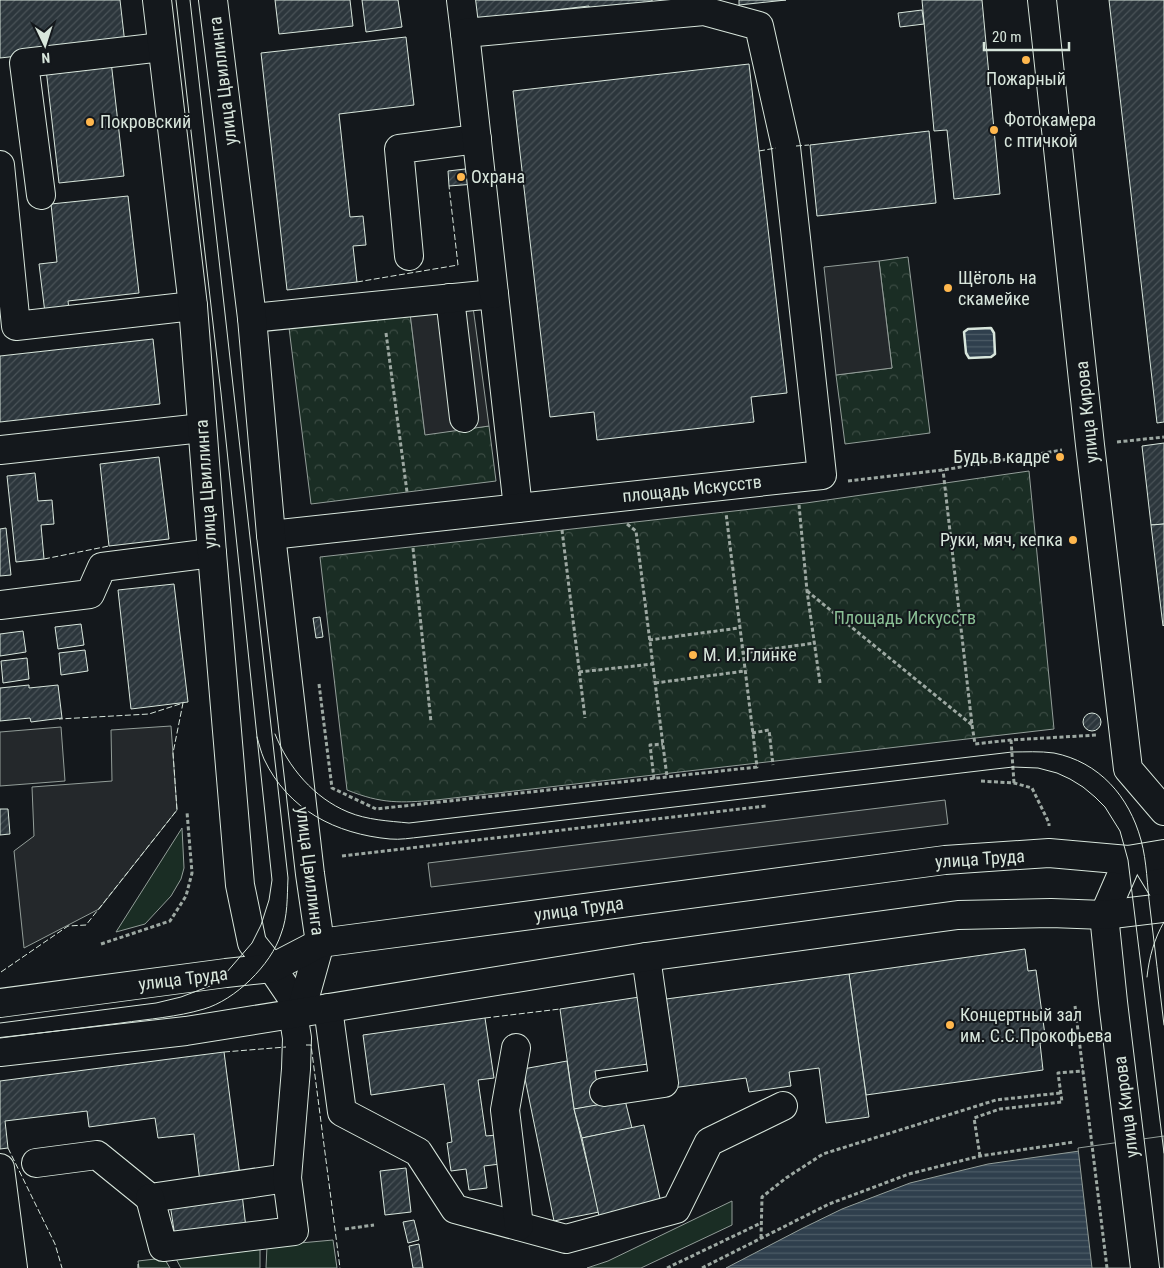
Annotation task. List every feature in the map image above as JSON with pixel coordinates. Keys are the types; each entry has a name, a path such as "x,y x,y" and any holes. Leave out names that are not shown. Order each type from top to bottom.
{"main road":[{"name":"улица Цвиллинга","path":"157,0 193,306 240,886 252,943 272,968 297,1012"},
{"name":"улица Цвиллинга","path":"214,0 252,318 271,535 310,874 320,943 297,1012"},
{"path":"461,0 518,508"},
{"name":"улица Кирова","path":"1042,0 1090,445 1128,769 1164,811"},
{"name":"площадь Искусств","path":"271,535 822,475 786,147 759,26 704,11 465,33"},
{"path":"41,195 24,63 162,47"},
{"path":"409,256 399,149 477,139"},
{"path":"0,165 8,331 193,306"},
{"path":"252,318 494,294"},
{"path":"450,298 464,418"},
{"path":"0,450 202,428"},
{"path":"0,605 90,594 102,567 212,553"},
{"name":"улица Труда","path":"0,1003 272,968 320,943 945,860 1049,854 1146,857"},
{"path":"1146,857 1164,891"},
{"name":"улица Кирова","path":"1145,1268 1104,915 1146,857"},
{"path":"0,1052 186,1031 646,957 958,915 1051,913 1104,915 1164,908"},
{"path":"604,1092 664,1083 646,957"},
{"path":"328,1008 342,1112 418,1152 455,1209 566,1239 676,1209 709,1142 783,1106"},
{"path":"36,1163 97,1155 150,1198 163,1247 294,1231 287,1178 296,1069 297,1012"},
{"path":"516,1048 505,1110 519,1226"},
{"path":"0,1168 13,1268"},
{"path":"150,1198 287,1178"}],"path":[{"path":"1090,445 1164,437"},
{"path":"943,470 975,744 1011,740 1125,734"},
{"path":"558,504 585,718"},
{"path":"800,511 807,591 820,683"},
{"path":"332,788 376,809 757,767 727,520"},
{"path":"627,525 636,531 667,777"},
{"path":"807,591 972,725"},
{"path":"649,640 739,628"},
{"path":"743,653 815,643"},
{"path":"579,672 653,664"},
{"path":"655,683 745,671"},
{"path":"752,732 769,730 773,765"},
{"path":"1011,740 1014,783"},
{"path":"654,779 650,745 663,744"},
{"path":"981,780 1014,783 1032,788 1049,823"},
{"path":"342,856 766,806"},
{"path":"102,944 170,921 186,896 192,873 187,812"},
{"path":"186,896 191,895"},
{"path":"1075,1006 1107,1268"},
{"path":"980,1156 974,1118 1000,1109 1062,1102 1058,1073 1083,1070"},
{"path":"761,1238 762,1197 786,1178 823,1154 996,1100 1060,1092"},
{"path":"702,1268 829,1204 909,1174 980,1156 1074,1142"},
{"path":"667,1268 761,1223"},
{"path":"345,1229 374,1225"}],"green space":[{"path":"908,257 930,433 845,444 836,375 892,368 879,261"},
{"path":"410,313 425,434 489,426 496,481 311,504 289,328"},
{"name":"Площадь Искусств","path":"1029,471 1054,729 436,800 412,802 381,800 347,790 320,557 806,503"},
{"path":"182,828 184,868 181,879 171,896 145,924 116,932"},
{"path":"732,1201 732,1225 641,1268 587,1268 608,1261"},
{"path":"333,1240 337,1268 266,1268 267,1246"},
{"path":"260,1248 260,1268 181,1268 175,1257"},
{"path":"164,1258 170,1268 139,1268 138,1261"}],"shaded area":[{"path":"879,261 892,368 836,375 824,267"},
{"path":"473,307 489,426 425,435 410,313"},
{"path":"171,726 177,810 99,909 24,948 14,851 34,836 32,787 112,781 111,730"},
{"path":"61,727 65,781 0,786 0,732"},
{"path":"945,800 948,824 431,887 428,863"}],"water":[{"path":"991,328 994,333 995,354 991,357 969,358 966,353 964,332 968,329"},
{"path":"1164,1139 1164,1268 726,1268 842,1209 910,1183 988,1164"}],"pier":[{"path":"1164,1136 1164,1268 1092,1268 1078,1148"}],"building":[{"path":"0,0 120,0 125,44 0,58"},
{"path":"275,0 350,0 353,26 279,34"},
{"path":"362,0 398,0 402,27 366,32"},
{"path":"474,0 652,0 653,6 590,13 589,6 477,19"},
{"path":"739,0 786,0 739,5"},
{"path":"922,0 982,0 1000,194 954,199 947,130 934,131"},
{"path":"1109,0 1164,0 1164,422 1157,423"},
{"path":"922,10 924,24 900,27 898,13"},
{"path":"406,37 414,105 339,114 350,217 363,216 366,245 353,246 357,282 287,290 261,53"},
{"path":"111,61 124,176 59,183 46,69"},
{"path":"749,64 787,393 751,397 754,422 597,440 594,412 550,417 513,91"},
{"path":"929,131 936,203 817,216 810,145"},
{"name":"Охрана","path":"474,168 475,184 449,186 448,171"},
{"path":"128,196 139,293 68,301 69,310 45,313 39,264 57,262 51,204"},
{"path":"153,339 160,404 0,422 0,356"},
{"path":"1164,443 1164,524 1151,525 1142,446"},
{"path":"159,457 169,539 109,546 100,464"},
{"path":"35,473 38,501 52,500 54,524 41,525 44,559 16,562 7,476"},
{"path":"1164,524 1164,625 1163,626 1151,525"},
{"path":"6,528 11,575 0,576 0,529"},
{"path":"174,584 188,702 131,709 118,590"},
{"path":"320,617 323,637 316,638 313,618"},
{"path":"81,624 84,645 58,649 55,627"},
{"path":"23,631 26,652 0,656 0,634"},
{"path":"85,650 88,671 61,675 59,653"},
{"path":"27,658 29,679 3,683 1,661"},
{"path":"29,685 29,688 58,685 62,718 31,722 30,718 0,721 0,688"},
{"path":"1092,713 1098,716 1101,722 1098,728 1092,731 1086,728 1083,722 1086,716"},
{"path":"0,809 8,809 10,834 0,835"},
{"name":"Концертный зал им. С.С.Прокофьева","path":"1025,949 1028,971 1036,970 1046,1042 1040,1043 1043,1070 866,1095 849,974"},
{"path":"849,974 869,1117 826,1123 819,1068 789,1072 791,1086 749,1092 746,1078 672,1088 659,1000"},
{"path":"646,996 656,1063 595,1071 600,1105 574,1109 560,1009"},
{"path":"485,1018 494,1078 478,1080 486,1136 496,1135 500,1164 484,1166 487,1188 469,1190 466,1169 451,1171 447,1143 452,1142 444,1084 371,1095 363,1035"},
{"path":"224,1052 240,1176 200,1182 194,1134 158,1138 155,1118 89,1127 87,1111 5,1121 8,1148 0,1149 0,1081"},
{"path":"567,1061 574,1109 599,1212 554,1221 523,1069"},
{"path":"625,1100 632,1128 582,1138 574,1109"},
{"path":"644,1125 661,1203 599,1216 582,1138"},
{"path":"406,1168 411,1212 385,1215 380,1171"},
{"path":"242,1194 246,1228 175,1237 170,1204"},
{"path":"414,1220 419,1240 408,1243 403,1222"},
{"path":"419,1244 423,1268 413,1268 409,1246"}],"tram line":[{"path":"0,1023 156,1003 181,997 210,986 226,973 252,943 261,925 269,900 272,880 221,393 176,0"},
{"path":"0,1038 173,1016 204,1009 228,998 250,980 269,958 276,946 285,920 288,878 190,0"},
{"path":"275,734 280,746 295,769 313,790 324,799 355,815 378,820 409,823 1012,752 1049,752 1070,758 1085,764 1110,783 1129,809 1136,824 1145,857 1164,1025"},
{"path":"257,737 264,759 274,777 300,805 316,816 351,832 394,839 1013,767 1038,768 1057,773 1083,787 1095,797 1105,807 1120,831 1128,860 1164,1153"},
{"path":"1147,977 1157,935 1164,922"}],"fence":[{"path":"796,146 809,145"},
{"path":"759,151 776,148"},
{"path":"357,282 458,265 449,186"},
{"path":"44,559 109,546"},
{"path":"1,972 68,926 86,925 177,810 173,753 183,703 149,714 59,719"},
{"path":"485,1018 560,1009"},
{"path":"306,1045 311,1045 340,1268"},
{"path":"224,1052 286,1047"},
{"path":"8,1148 55,1244 62,1268"}],"wall":[{"path":"991,328 994,333 995,354 991,357 969,358 966,353 964,332 968,329 991,328"}],"place":[{"name":"Пожарный","path":"1026,60"},
{"name":"Покровский","path":"90,122"},
{"name":"Фотокамера с птичкой","path":"994,130"},
{"name":"Охрана","path":"461,177"},
{"name":"Щёголь на скамейке","path":"948,288"},
{"name":"Будь в кадре","path":"1060,457"},
{"name":"Руки, мяч, кепка","path":"1073,540"},
{"name":"М. И. Глинке","path":"693,655"},
{"name":"Концертный зал им. С.С.Прокофьева","path":"950,1025"}]}
